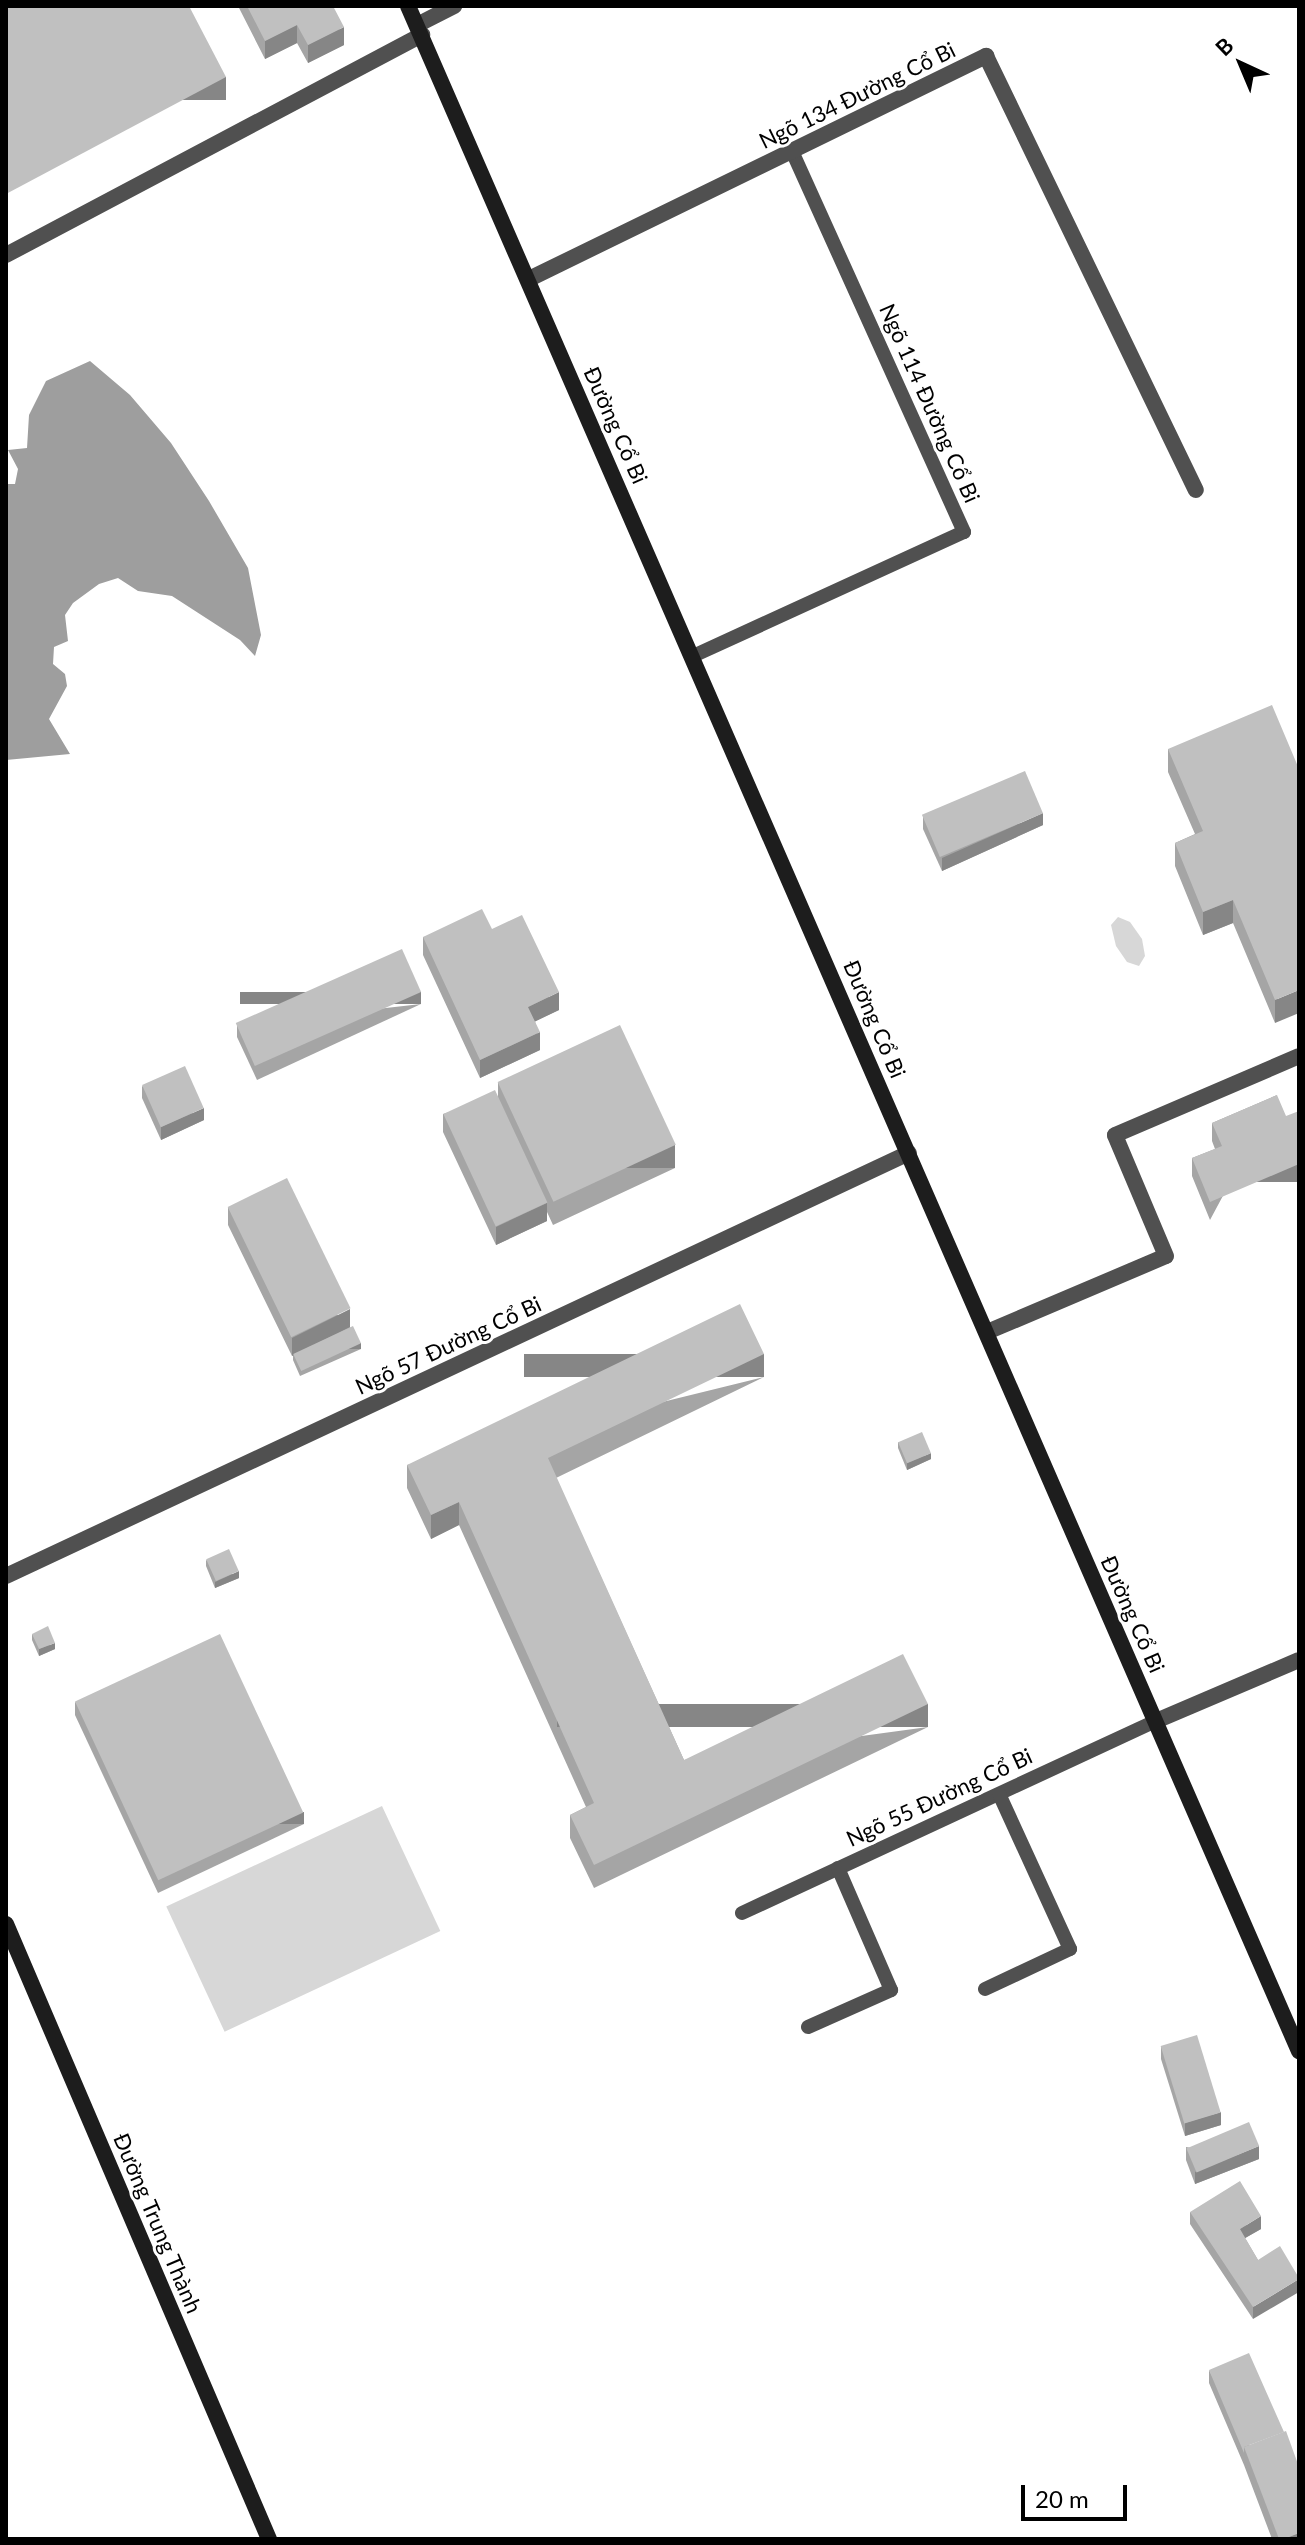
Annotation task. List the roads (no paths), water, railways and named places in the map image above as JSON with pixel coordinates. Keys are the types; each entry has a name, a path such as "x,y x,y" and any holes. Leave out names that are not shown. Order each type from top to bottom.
{"main road":[{"name":"Đường Cổ Bi","path":"408,6 1299,2051"},
{"name":"Đường Trung Thành","path":"6,1924 269,2539"}],"street":[{"path":"6,255 420,30 454,6"},
{"name":"Ngõ 134 Đường Cổ Bi","path":"529,279 986,56 1196,490"},
{"path":"987,1332 1166,1256 1115,1135 1299,1056"},
{"name":"Ngõ 57 Đường Cổ Bi","path":"6,1576 909,1153"},
{"path":"1156,1721 1299,1660"}],"lane":[{"name":"Ngõ 114 Đường Cổ Bi","path":"693,656 964,532 792,151"},
{"name":"Ngõ 55 Đường Cổ Bi","path":"742,1913 1156,1721"},
{"path":"985,1989 1070,1949 999,1794"},
{"path":"808,2027 891,1990 838,1868"}]}
